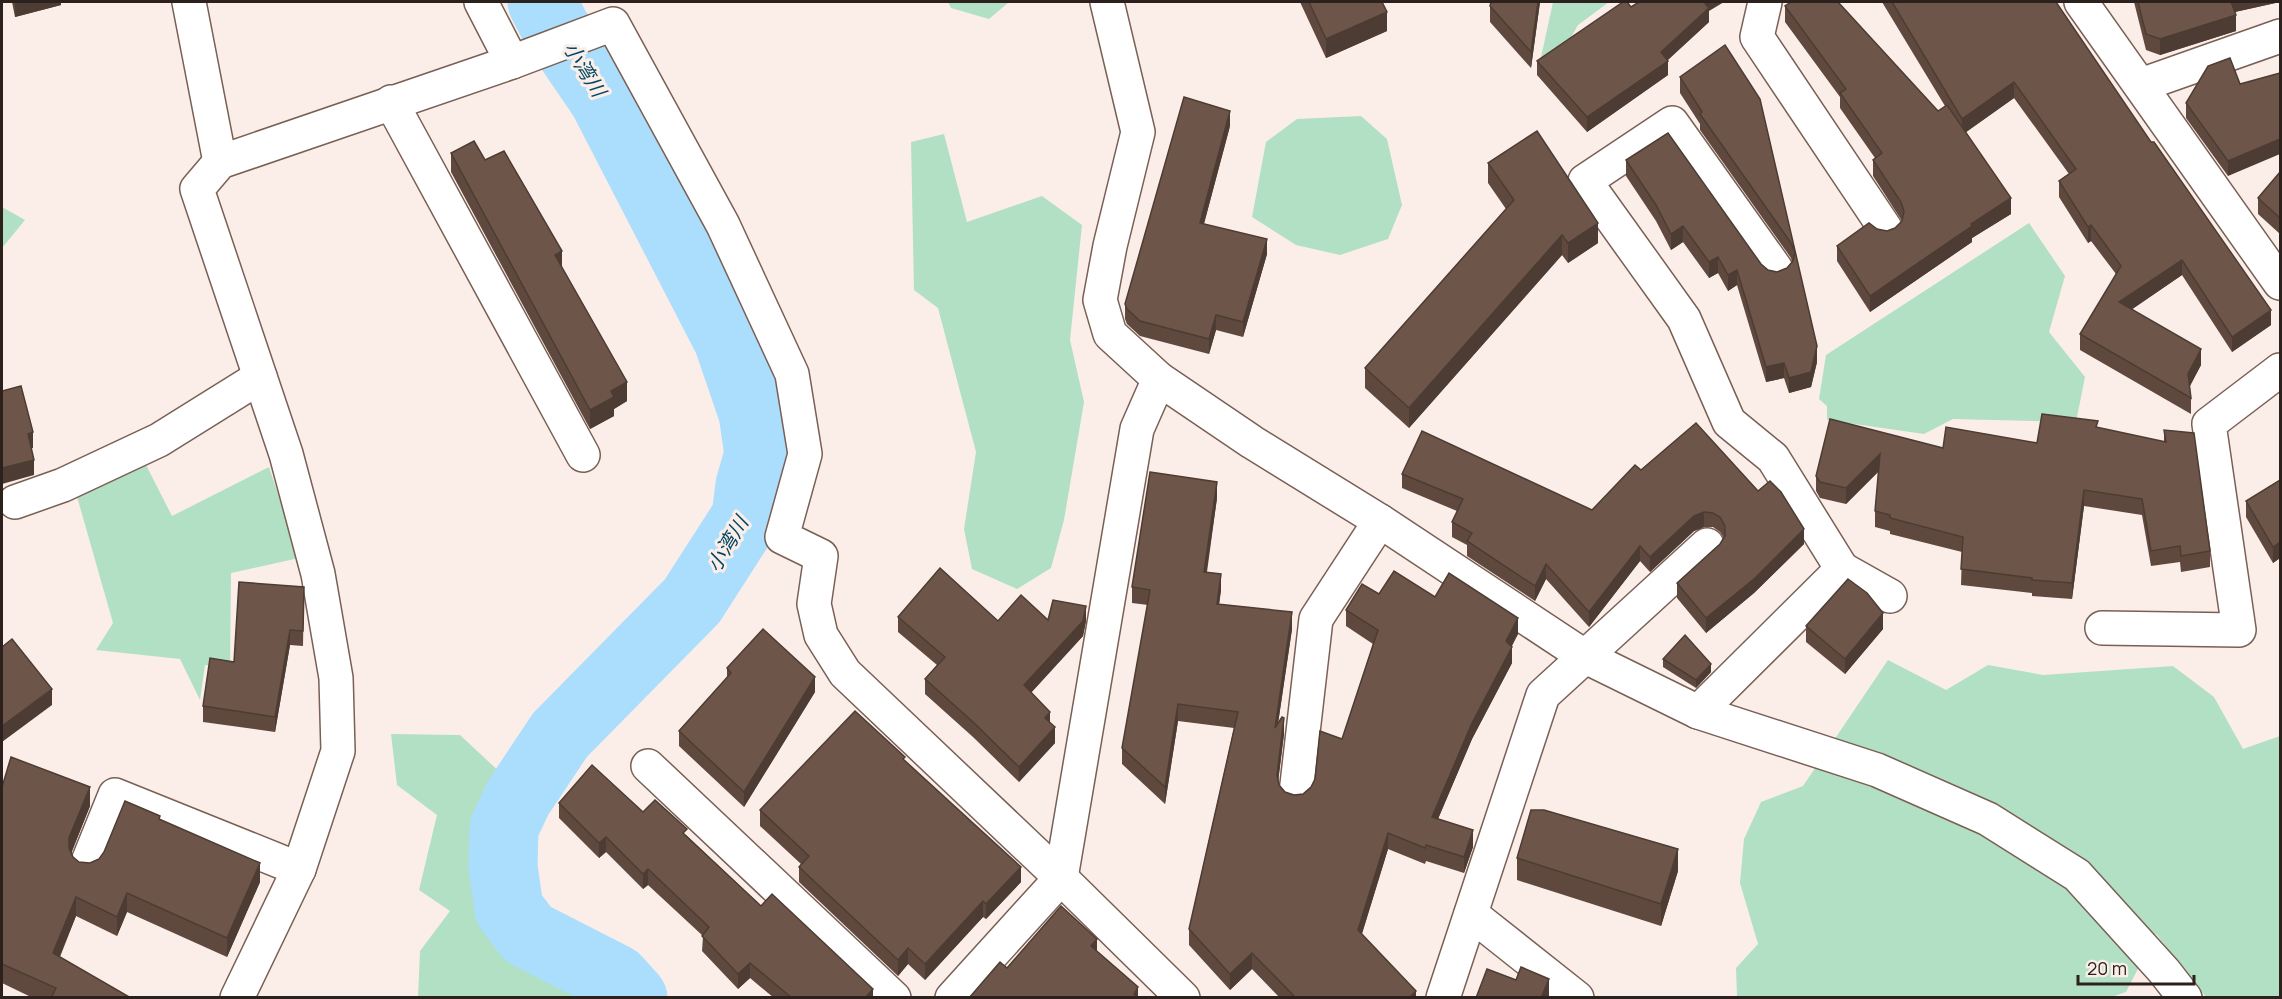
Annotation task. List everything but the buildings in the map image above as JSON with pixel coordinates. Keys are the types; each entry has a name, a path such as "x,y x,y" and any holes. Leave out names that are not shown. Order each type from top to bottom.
{"street":[{"path":"189,2 220,162"},
{"path":"481,2 517,60"},
{"path":"1107,2 1138,132 1110,246 1100,300 1110,334 1159,379 1252,442 1380,521 1584,656 1698,712 1877,770 1988,819 2077,875 2164,971 2185,998"},
{"path":"1765,2 1757,37 1885,228"},
{"path":"2081,2 2280,283"},
{"path":"237,998 299,869 338,751 336,678 318,574 286,454 196,189 220,162 517,60 613,24 723,225 792,374 805,454 782,537 821,556 814,604 821,635 844,673 1061,878 1183,998"},
{"path":"2141,85 2280,36"},
{"path":"391,102 583,455"},
{"path":"1776,269 1672,123 1585,180 1684,319 1729,422 1773,458 1842,569 1890,596"},
{"path":"2102,628 2239,630 2209,424 2280,370"},
{"path":"15,502 63,485 159,440 261,378"},
{"path":"952,998 1061,878 1137,429 1159,379"},
{"path":"1296,794 1316,619 1380,521"},
{"path":"1443,998 1543,695 1707,545"},
{"path":"1698,712 1842,569"},
{"path":"648,766 894,998"},
{"path":"87,864 115,795 299,869"},
{"path":"1471,914 1577,998"}],"green space":[{"path":"948,2 1009,2 989,19 951,8"},
{"path":"1553,2 1609,2 1578,25 1553,69 1537,76"},
{"path":"1361,116 1387,139 1402,205 1388,239 1340,255 1296,245 1252,217 1266,142 1297,119"},
{"path":"944,134 967,222 1042,196 1082,225 1070,340 1084,402 1064,520 1051,568 1017,589 972,569 964,529 976,452 938,308 914,290 911,142"},
{"path":"2,207 25,220 2,248"},
{"path":"2029,223 2065,276 2049,332 2085,377 2076,422 1953,419 1924,434 1827,420 1827,406 1819,399 1826,355"},
{"path":"145,463 172,516 269,467 299,558 231,573 230,668 205,665 200,700 180,659 96,650 113,623 76,493"},
{"path":"1888,660 1946,690 1988,665 2043,675 2173,666 2214,697 2243,749 2280,736 2280,997 2206,997 2156,934 2126,992 2111,997 1737,997 1736,968 1758,944 1740,883 1744,839 1761,802 1803,786"},
{"path":"391,734 460,735 504,776 477,833 482,885 499,937 599,997 418,997 420,951 450,911 419,890 437,815 397,785"}],"waterway":[{"name":"小湾川","path":"542,2 556,29 603,98 728,340 753,413 759,454 750,485 746,517 692,601 560,735 518,798 504,828 503,867 509,909 528,934 616,979 633,998"}]}
